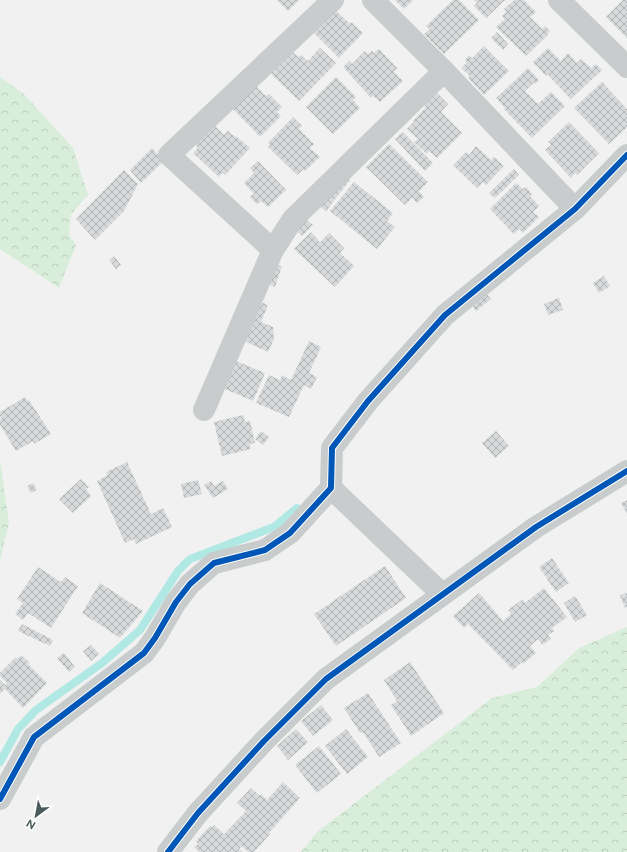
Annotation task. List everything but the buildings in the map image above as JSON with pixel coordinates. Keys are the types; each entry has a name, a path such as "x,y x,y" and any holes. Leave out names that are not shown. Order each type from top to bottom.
{"street":[{"path":"273,250 169,155 333,0"},
{"path":"374,0 444,71 575,209"},
{"path":"559,0 627,67"},
{"path":"204,410 273,250 293,219 444,71"},
{"path":"0,799 34,737 144,652 155,638 176,602 190,584 214,563 265,550 290,533 331,488 332,448 368,401 445,315 575,209 627,155"},
{"path":"168,852 198,813 264,741 326,679 536,527 627,471"},
{"path":"331,488 442,594"}],"green space":[{"path":"0,77 24,94 73,148 88,195 71,214 69,235 76,245 59,288 0,249"},
{"path":"0,460 9,523 0,560"},
{"path":"627,627 627,852 301,852 317,832 492,698 537,687 579,648"}],"waterway":[{"path":"0,762 18,729 36,710 102,663 140,630 178,571 190,559 274,527 297,508"}],"cycle path":[{"path":"0,799 34,737 144,653 155,638 176,602 190,584 214,563 265,550 290,533 331,488 332,448 368,401 445,315 575,209 627,155"},
{"path":"168,852 198,813 264,741 326,679 536,527 627,471"}]}
